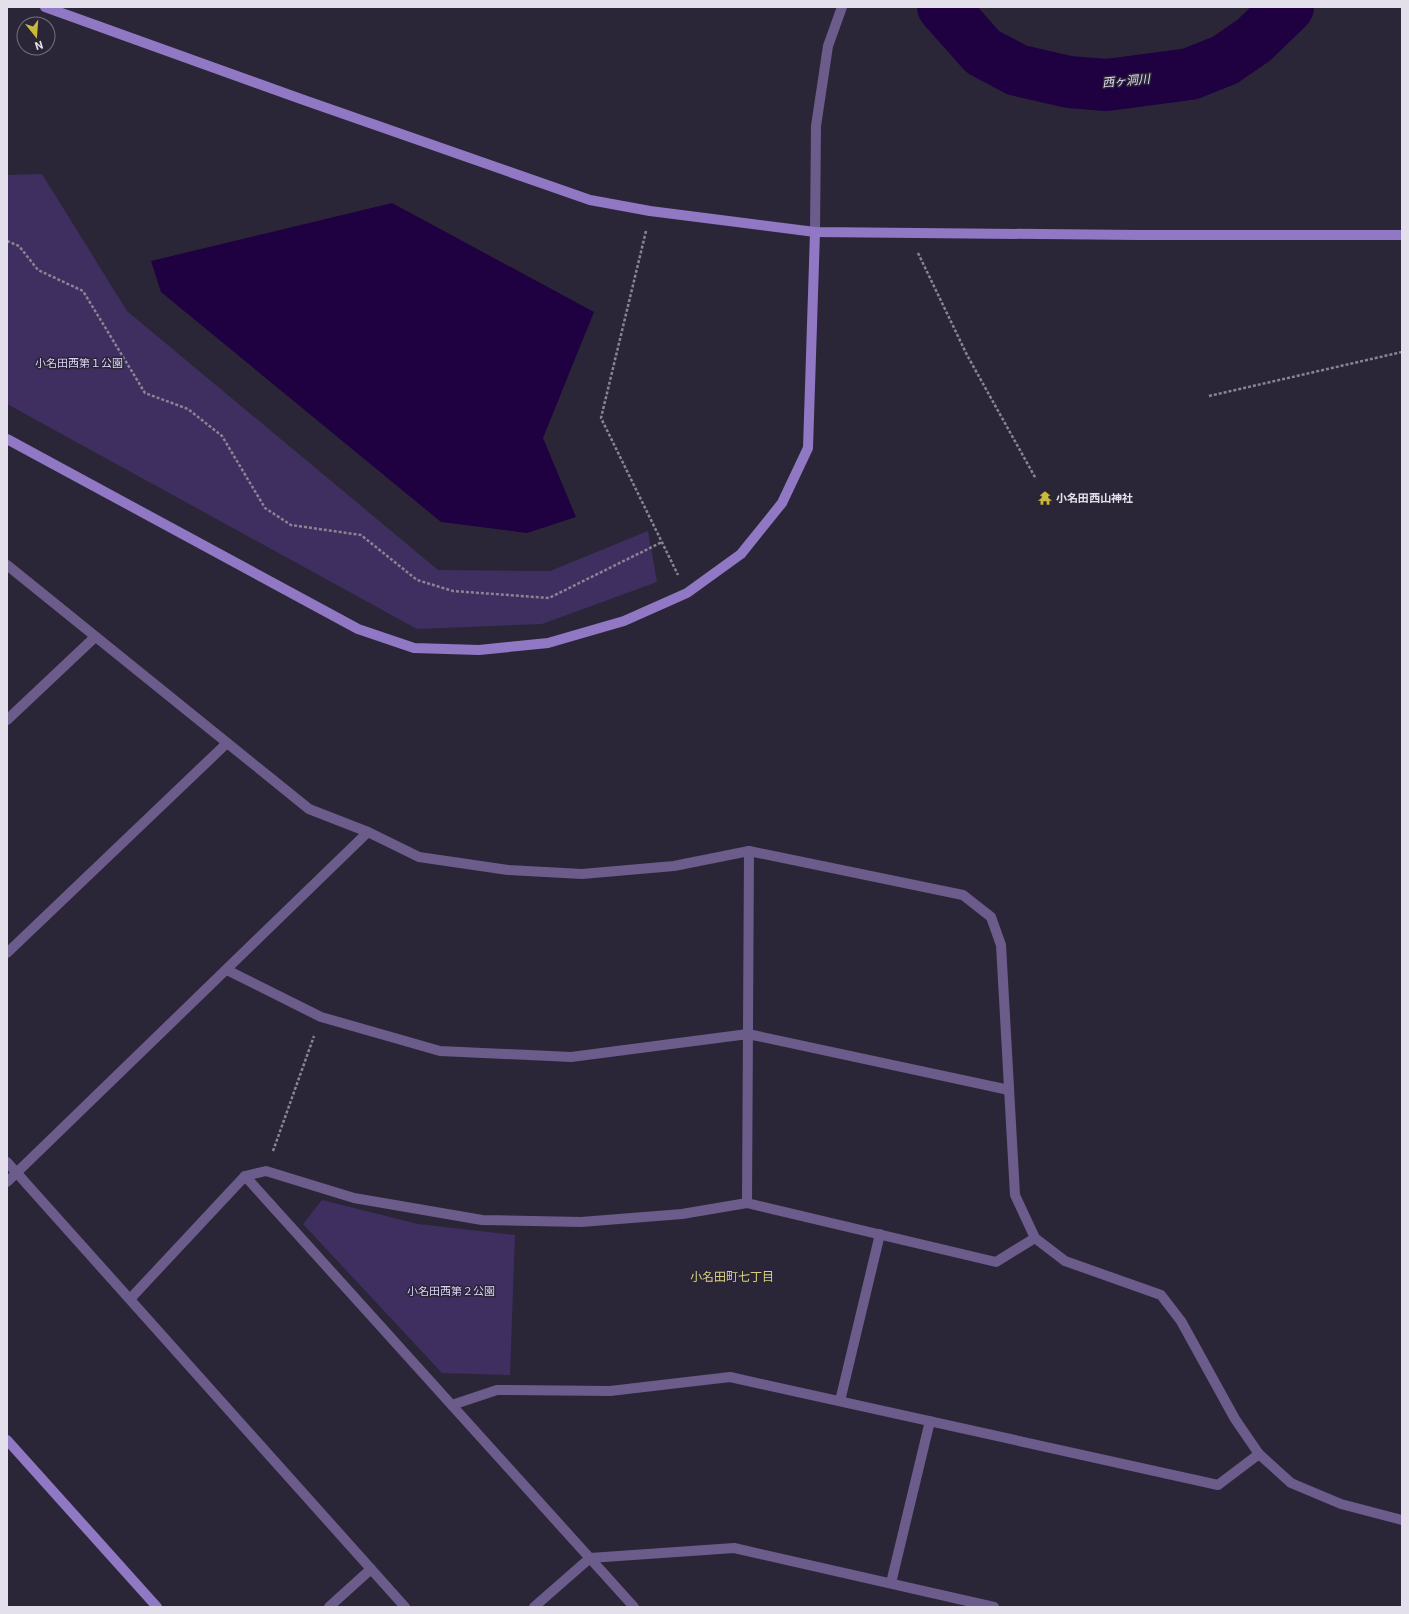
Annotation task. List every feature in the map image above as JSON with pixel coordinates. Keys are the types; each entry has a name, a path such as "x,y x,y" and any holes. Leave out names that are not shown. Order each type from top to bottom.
{"street":[{"path":"44,7 590,200 650,211 815,232 909,234 1402,235"},
{"path":"7,439 358,629 414,648 479,650 548,643 624,621 687,593 741,554 782,503 808,448 815,232 816,126 828,46 842,7"},
{"path":"7,566 309,809 368,832 419,857 508,870 582,874 674,866 749,851 963,895 991,917 1001,945 1015,1195 1035,1238 1065,1261 1162,1295 1181,1321 1235,1419 1259,1454 1291,1483 1341,1504 1402,1520"},
{"path":"7,720 95,637"},
{"path":"7,953 227,743"},
{"path":"7,1182 368,832"},
{"path":"747,1203 749,851"},
{"path":"226,970 321,1017 440,1050 571,1057 748,1034 1009,1090"},
{"path":"7,1162 405,1607"},
{"path":"130,1299 245,1176 266,1171 354,1198 482,1220 581,1222 682,1214 747,1203 996,1262 1035,1238"},
{"path":"245,1176 634,1607"},
{"path":"840,1401 880,1234"},
{"path":"452,1404 497,1390 610,1391 730,1377 1218,1485 1259,1454"},
{"path":"891,1583 930,1421"},
{"path":"7,1440 157,1607"},
{"path":"534,1607 590,1558 734,1548 994,1607"},
{"path":"329,1607 371,1569"}],"path":[{"path":"650,211 602,418 687,593"},
{"path":"909,234 967,355 1036,479"},
{"path":"7,241 20,246 38,270 83,291 145,393 188,409 222,436 265,508 291,525 361,535 417,580 453,591 549,598 662,542"},
{"path":"1209,396 1402,352"},
{"path":"266,1171 321,1017"}],"green space":[{"name":"小名田西第１公園","path":"42,174 127,311 438,570 550,571 648,531 657,582 542,624 417,629 7,404 7,175"},
{"name":"小名田西第２公園","path":"322,1200 418,1224 515,1235 510,1375 442,1373 303,1224"}],"shaded area":[{"path":"392,203 594,312 543,438 576,517 527,533 441,522 161,292 151,261"}],"waterway":[{"name":"西ヶ洞川","path":"943,7 983,52 1017,70 1069,82 1107,85 1190,74 1225,60 1254,40 1288,7"}],"place":[{"name":"小名田西山神社","path":"1045,498"}],"district":[{"name":"小名田町七丁目","path":"732,1277"}]}
